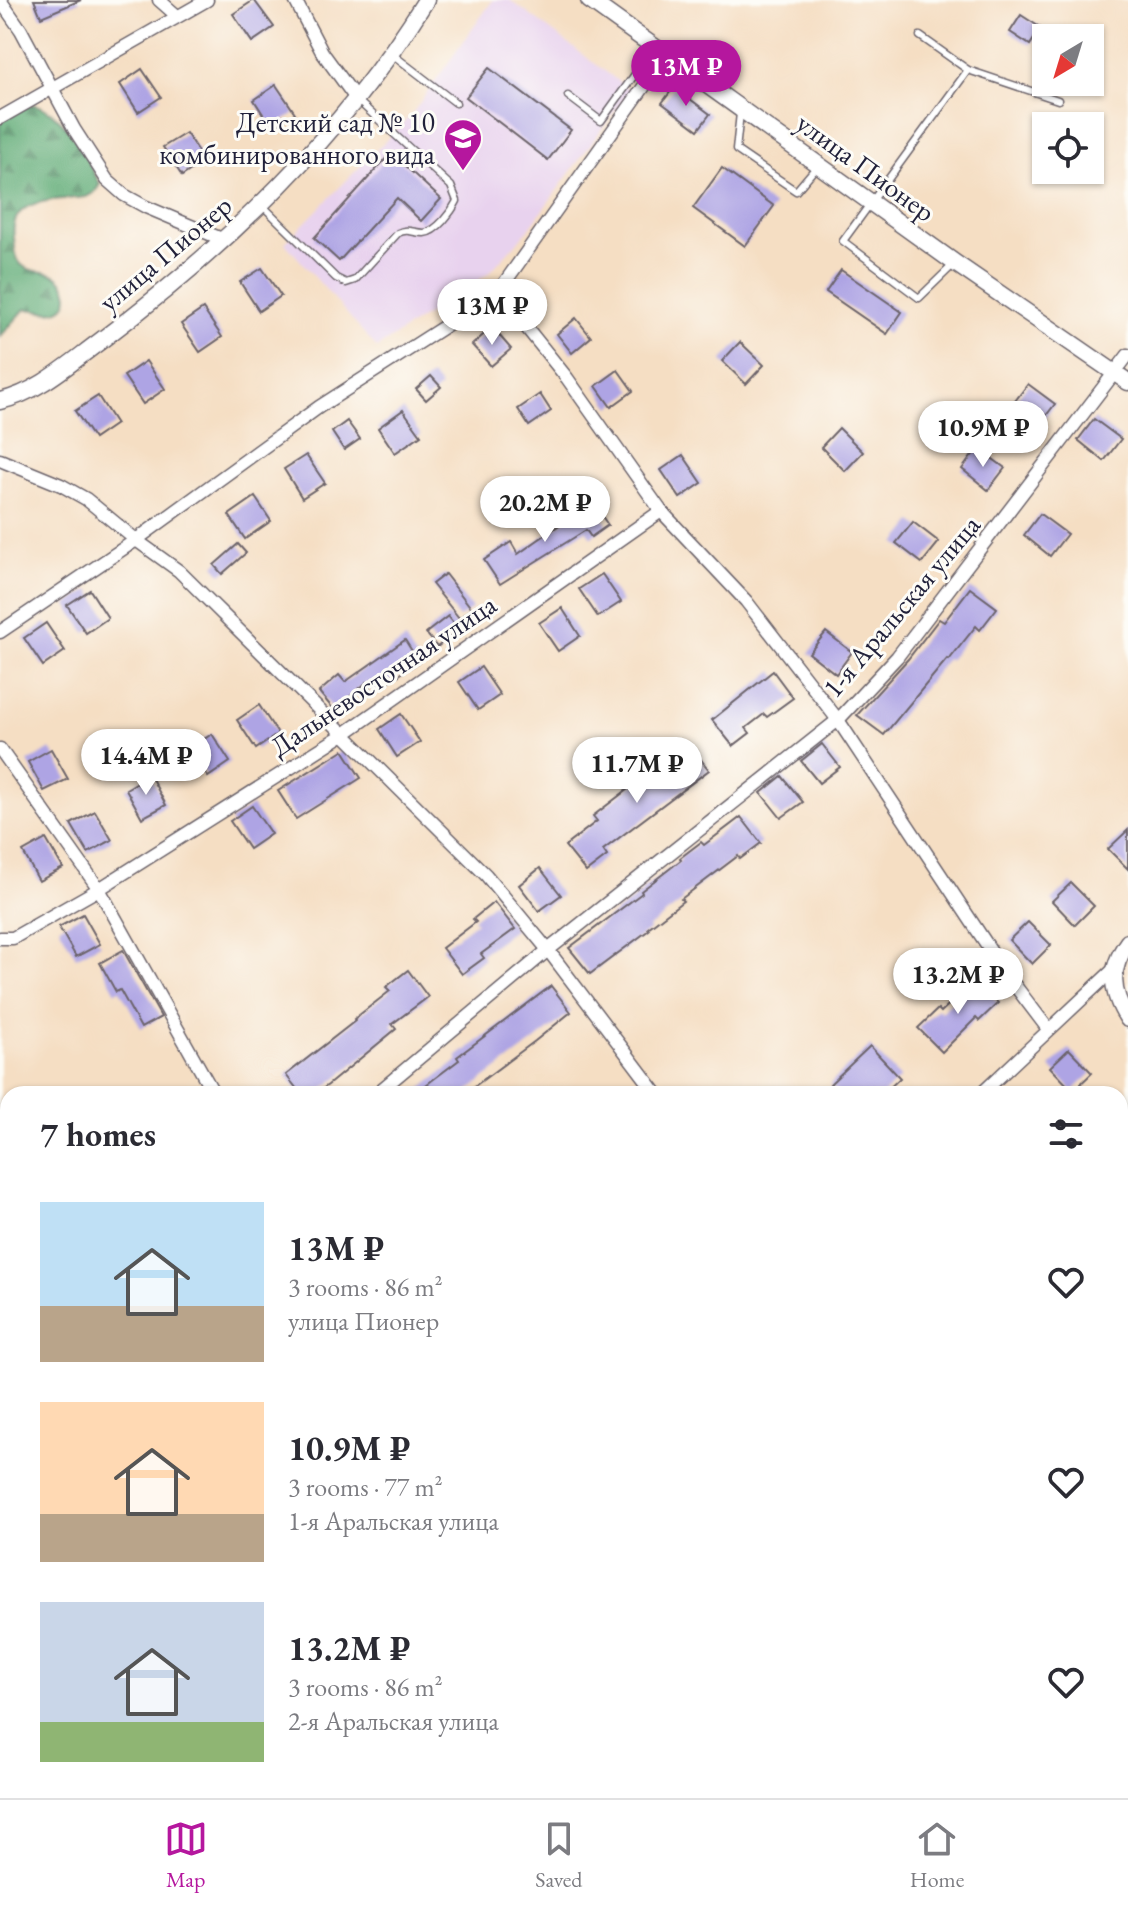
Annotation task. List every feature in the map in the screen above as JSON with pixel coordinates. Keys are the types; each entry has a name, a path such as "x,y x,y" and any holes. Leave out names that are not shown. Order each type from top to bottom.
{"street":[{"path":"0,0 21,30 74,129 107,180 124,195 146,207 224,240"},
{"path":"159,0 176,15"},
{"path":"0,118 207,0"},
{"path":"295,0 322,52 357,100"},
{"name":"улица Пионер","path":"0,401 19,395 50,377 123,324 262,205 334,129 392,54 426,0"},
{"name":"улица Пионер","path":"589,0 955,263 1122,377"},
{"path":"0,632 136,540 319,407 498,292 659,53"},
{"path":"498,292 567,378 661,511 746,601 838,720 1007,975 1048,1029"},
{"name":"1-я Аральская улица","path":"386,1086 548,950 838,720 897,657 1122,377 1128,355"},
{"path":"0,460 61,485 86,499 179,571 486,875 548,950 651,1086"},
{"name":"Дальневосточная улица","path":"0,938 13,938 99,889 344,734 661,511"},
{"path":"0,749 99,889 210,1086"},
{"path":"989,1086 1113,970 1128,942"},
{"path":"1113,970 1113,990 1128,1019"}],"lane":[{"path":"920,36 968,70 1058,100"},
{"path":"568,96 601,121 659,53"},
{"path":"392,54 456,103"},
{"path":"955,263 919,298 843,241 968,70"},
{"path":"262,205 336,278 346,283 355,280 398,233 406,229 425,233 433,230 453,210 457,201 451,186 357,100"},
{"path":"740,109 736,150 796,191 818,164"}],"shaded area":[{"name":"Детский сад № 10 комбинированного вида","path":"493,0 510,0 630,90 528,230 489,273 377,348 285,243 412,114"}],"green space":[{"path":"32,104 65,125 100,184 95,192 86,197 36,203 18,214 14,238 18,260 26,268 58,277 66,287 68,298 66,304 56,311 25,309 0,337 0,118"}],"building":[{"path":"34,0 81,0 41,17"},
{"path":"254,0 274,27 252,42 233,14"},
{"path":"1021,15 1035,24 1032,24 1030,45 1010,32"},
{"path":"489,68 571,130 548,160 466,97"},
{"path":"142,69 161,97 138,112 120,84"},
{"path":"276,85 295,113 272,128 254,100"},
{"path":"674,87 710,114 698,130 662,103"},
{"path":"186,133 204,161 182,176 163,147"},
{"path":"391,153 441,199 421,221 397,198 339,261 314,238"},
{"path":"722,168 774,206 745,246 693,208"},
{"path":"262,268 281,296 259,311 240,282"},
{"path":"841,270 902,312 887,334 826,292"},
{"path":"203,309 222,337 200,352 181,324"},
{"path":"576,318 591,337 572,353 557,334"},
{"path":"492,327 511,349 491,366 472,345"},
{"path":"740,342 764,365 746,384 722,361"},
{"path":"146,361 165,389 143,404 124,376"},
{"path":"618,370 633,391 611,407 596,386"},
{"path":"431,376 441,387 426,400 416,389"},
{"path":"1028,384 1055,404 1038,426 1012,405"},
{"path":"540,394 551,411 529,426 518,409"},
{"path":"98,396 116,424 94,439 75,411"},
{"path":"403,410 421,435 395,453 378,428"},
{"path":"1094,419 1121,439 1104,461 1078,440"},
{"path":"347,421 360,439 344,450 332,432"},
{"path":"839,428 863,452 845,471 821,447"},
{"path":"978,448 1005,468 988,490 962,469"},
{"path":"306,455 325,483 302,498 284,469"},
{"path":"683,455 702,483 680,498 661,470"},
{"path":"255,497 271,521 245,539 229,515"},
{"path":"592,502 608,525 591,537 586,530 500,584 484,560 511,542 518,554"},
{"path":"1040,514 1067,534 1050,556 1024,535"},
{"path":"913,522 939,542 922,563 896,543"},
{"path":"238,544 246,553 222,574 214,565"},
{"path":"445,574 472,609 459,618 432,584"},
{"path":"602,574 621,602 598,617 579,589"},
{"path":"970,588 997,608 980,630 976,626 884,735 857,715 908,659 939,619 944,622"},
{"path":"90,590 108,618 86,633 67,605"},
{"path":"562,608 580,636 558,651 539,623"},
{"path":"448,616 459,630 437,647 426,633"},
{"path":"46,623 65,651 43,666 24,638"},
{"path":"826,632 852,652 836,674 809,653"},
{"path":"405,640 419,662 373,692 367,682 334,710 319,692 339,675 345,682"},
{"path":"481,667 500,695 478,710 459,682"},
{"path":"773,671 793,698 746,728 750,733 733,746 712,720"},
{"path":"259,705 278,734 256,749 237,720"},
{"path":"401,714 420,742 397,757 379,729"},
{"path":"212,734 230,762 208,777 189,749"},
{"path":"688,743 709,770 603,850 607,856 586,872 565,846 597,821 593,816"},
{"path":"822,744 840,767 819,783 801,761"},
{"path":"51,749 68,779 44,791 28,762"},
{"path":"343,750 361,778 296,819 278,791"},
{"path":"150,775 166,805 142,818 126,789"},
{"path":"782,776 803,802 781,818 761,793"},
{"path":"252,806 271,834 249,849 230,821"},
{"path":"95,811 112,840 88,853 71,824"},
{"path":"741,817 761,843 740,859 738,856 681,899 683,901 649,930 590,974 569,948 642,893 701,842 704,845"},
{"path":"1128,830 1128,869 1108,849"},
{"path":"46,839 63,868 39,881 23,852"},
{"path":"540,868 561,895 539,911 519,885"},
{"path":"1071,883 1094,906 1075,925 1052,901"},
{"path":"494,902 515,929 481,954 484,958 462,974 442,948 476,922 473,919"},
{"path":"83,914 100,944 76,957 59,927"},
{"path":"1028,922 1051,945 1032,964 1009,940"},
{"path":"123,950 161,1017 141,1028 120,990 116,992 100,963"},
{"path":"408,970 428,997 392,1024 396,1029 327,1086 295,1086 286,1075 390,991 386,987"},
{"path":"975,979 998,1003 979,1021 976,1018 942,1052 918,1028 938,1009 941,1012"},
{"path":"551,986 571,1012 475,1086 425,1086 459,1060 457,1057"},
{"path":"870,1046 900,1078 892,1086 830,1084"},
{"path":"1069,1049 1092,1073 1078,1086 1068,1086 1050,1067"}],"place":[{"name":"Детский сад № 10 комбинированного вида","path":"463,172"}]}
